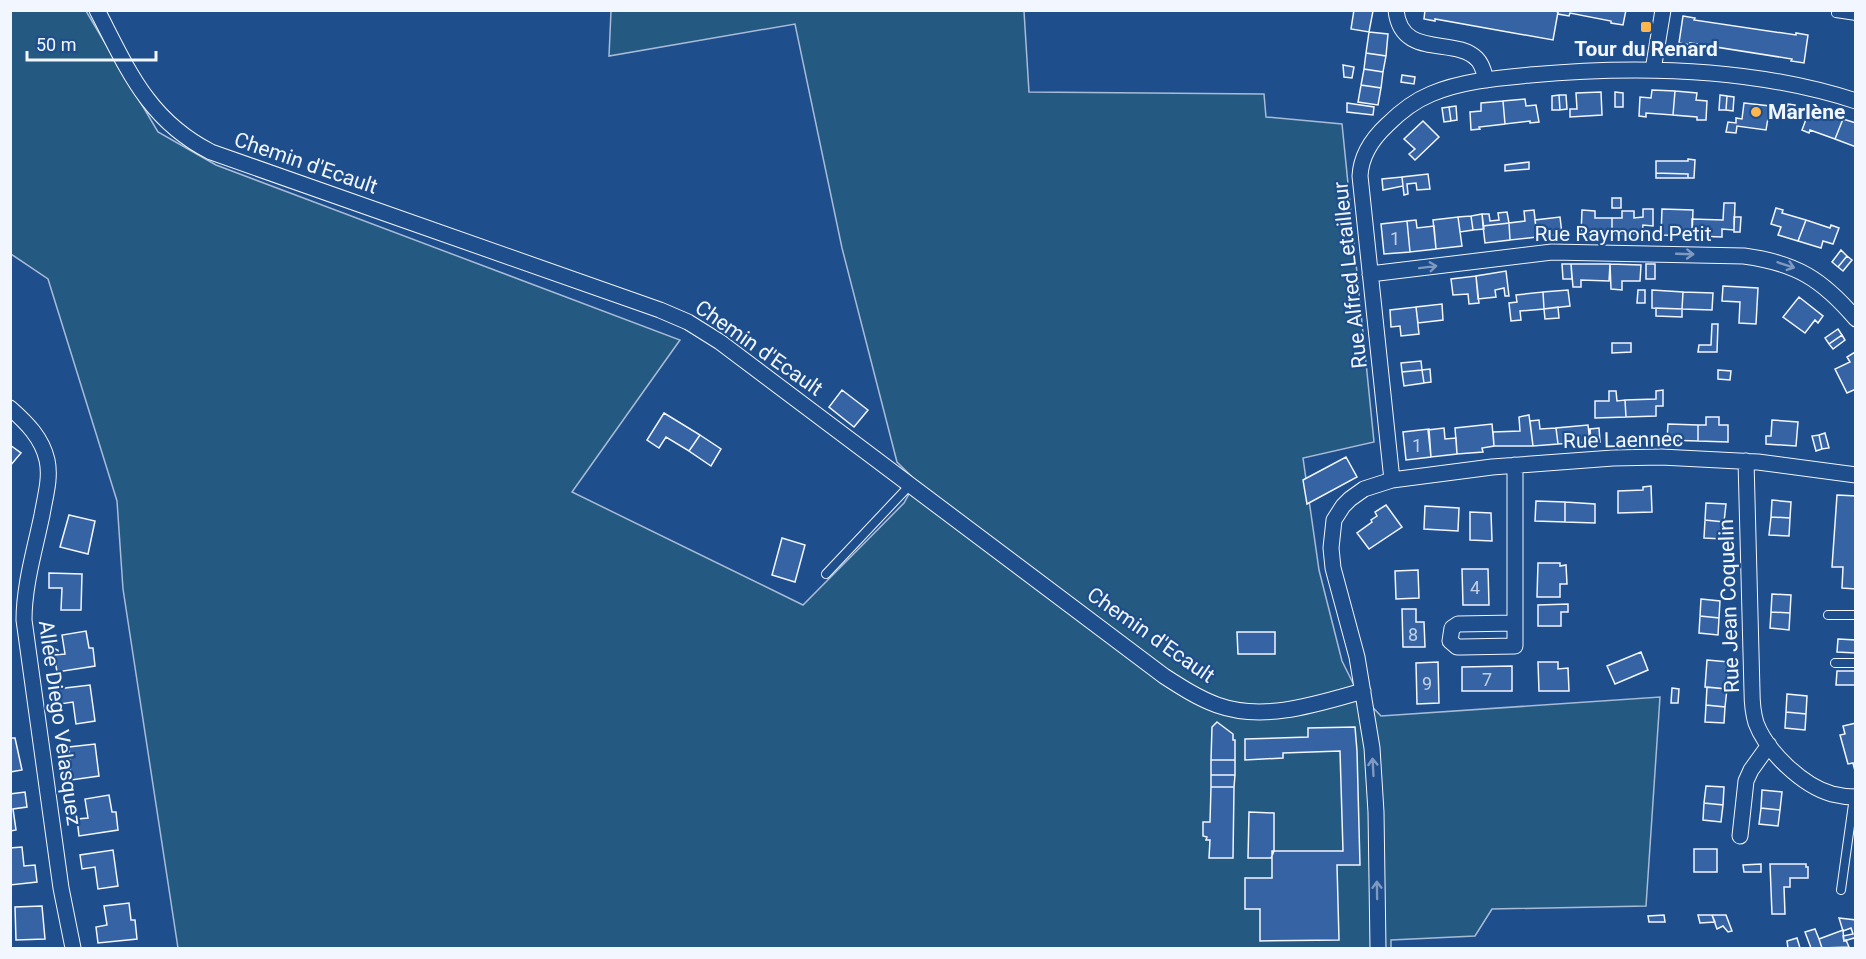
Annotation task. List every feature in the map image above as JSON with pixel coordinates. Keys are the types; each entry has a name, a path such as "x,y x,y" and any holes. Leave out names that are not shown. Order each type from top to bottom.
{"street":[{"name":"Chemin d'Ecault","path":"97,10 148,101 163,119 190,141 225,157 669,313 720,342 1164,676 1207,701 1240,711 1272,711 1314,704 1363,691"},
{"path":"1396,10 1399,22 1409,36 1422,43 1470,53 1481,63 1486,80"},
{"path":"1653,70 1663,10"},
{"name":"Rue Alfred Letailleur","path":"1392,480 1360,176 1365,154 1381,131 1396,116 1414,103 1443,90 1486,80 1561,72 1653,70 1718,74 1806,87 1856,101"},
{"name":"Rue Raymond Petit","path":"1370,274 1552,252 1744,256 1768,259 1801,270 1832,294 1856,319"},
{"name":"Allée Diego Velasquez","path":"10,408 33,431 47,460 47,486 25,601 24,620 61,888 73,948"},
{"name":"Rue Laennec","path":"1378,948 1374,767 1357,657 1333,568 1331,548 1332,529 1338,512 1350,499 1364,489 1392,480 1515,465 1623,457 1746,461 1856,475"},
{"name":"Rue Jean Coquelin","path":"1746,461 1752,703 1756,722 1769,745 1792,770 1817,788 1834,795 1855,797"},
{"path":"1515,465 1515,623"},
{"path":"1740,837 1746,781 1769,745"}],"lane":[{"path":"1836,13 1856,16"},
{"path":"826,574 910,485"},
{"path":"1828,615 1856,615"},
{"path":"1834,663 1856,663"},
{"path":"1841,890 1855,797"}],"shaded area":[{"path":"10,11 86,11 158,132 216,165 680,340 572,492 803,605 904,503 916,481 897,462 842,248 795,24 609,56 611,11 1024,11 1029,92 1264,94 1266,117 1342,124 1374,442 1303,458 1319,570 1342,661 1357,691 1381,716 1660,697 1646,906 1492,909 1475,936 1391,940 1391,948 178,948 123,589 117,501 48,279 11,254"}],"building":[{"path":"1354,10 1373,11 1369,32 1351,29"},
{"path":"1425,10 1552,10 1558,12 1553,40 1424,19"},
{"path":"1558,10 1626,10 1623,25 1570,13 1569,16 1558,14"},
{"path":"1683,16 1695,18 1694,20 1808,35 1804,63 1791,61 1792,59 1679,43"},
{"path":"1369,32 1388,34 1386,56 1366,53"},
{"path":"1366,53 1386,56 1383,72 1364,69"},
{"path":"1343,65 1354,67 1352,78 1344,77"},
{"path":"1364,69 1383,72 1381,88 1361,85"},
{"path":"1402,75 1415,77 1414,84 1401,82"},
{"path":"1361,85 1381,88 1378,105 1358,102"},
{"path":"1652,90 1675,91 1673,115 1646,113 1646,117 1639,116 1640,97 1651,98"},
{"path":"1675,91 1697,93 1696,100 1707,101 1706,120 1673,115"},
{"path":"1601,92 1602,115 1570,117 1570,109 1577,109 1576,93"},
{"path":"1615,92 1623,93 1623,107 1615,107"},
{"path":"1559,95 1566,95 1567,109 1560,110"},
{"path":"1559,95 1560,110 1552,110 1552,96"},
{"path":"1720,95 1727,96 1726,110 1719,110"},
{"path":"1727,96 1734,97 1733,111 1726,110"},
{"path":"1525,99 1526,106 1536,105 1539,122 1505,124 1503,101"},
{"path":"1503,101 1505,124 1471,130 1470,112 1481,111 1481,103"},
{"path":"1347,103 1374,107 1373,115 1347,112"},
{"name":"Marlène","path":"1744,103 1770,106 1766,130 1737,126 1736,133 1726,132 1728,122 1736,123 1736,118 1742,119"},
{"path":"1788,104 1795,105 1791,119 1784,118"},
{"path":"1456,106 1457,120 1451,121 1449,107"},
{"path":"1449,107 1451,121 1444,122 1442,108"},
{"path":"1821,111 1843,119 1835,139 1810,130 1809,133 1802,130 1808,114 1818,118"},
{"path":"1843,119 1856,123 1856,147 1835,139"},
{"path":"1423,121 1439,137 1415,160 1409,154 1415,149 1404,139"},
{"path":"1688,159 1695,160 1694,178 1688,178 1688,174 1656,173 1656,161 1688,161"},
{"path":"1529,162 1529,169 1505,171 1505,165"},
{"path":"1656,173 1688,174 1688,178 1656,178"},
{"path":"1428,174 1430,189 1417,190 1416,183 1407,184 1408,194 1404,195 1402,177"},
{"path":"1402,177 1403,186 1383,190 1382,179"},
{"path":"1612,198 1621,198 1621,208 1612,208"},
{"path":"1724,203 1735,203 1734,230 1722,229 1722,237 1692,236 1692,219 1723,220"},
{"path":"1776,208 1783,210 1782,213 1806,220 1798,241 1778,235 1781,227 1771,224"},
{"path":"1643,209 1653,209 1653,226 1643,225 1642,234 1612,234 1612,218 1622,218 1622,211 1634,211 1634,218 1643,217"},
{"path":"1662,209 1693,210 1692,236 1661,235"},
{"path":"1534,210 1537,237 1510,240 1509,223 1525,221 1524,211"},
{"path":"1582,210 1595,211 1595,218 1612,218 1612,234 1581,235"},
{"path":"1507,212 1509,223 1483,226 1482,214 1489,214 1490,221 1499,220 1498,213"},
{"path":"1482,214 1484,229 1473,230 1471,216"},
{"path":"1471,216 1473,230 1460,232 1458,217"},
{"path":"1458,217 1462,246 1436,249 1433,220"},
{"path":"1560,217 1562,234 1537,237 1535,220"},
{"path":"1734,217 1741,217 1740,232 1734,232"},
{"path":"1416,220 1417,228 1434,226 1436,249 1410,252 1407,221"},
{"path":"1806,220 1830,228 1831,225 1839,228 1833,244 1823,241 1821,248 1798,241"},
{"path":"1407,221 1410,252 1384,254 1381,224"},
{"path":"1509,223 1510,240 1485,243 1483,226"},
{"path":"1841,250 1847,256 1838,267 1832,262"},
{"path":"1847,256 1852,260 1843,271 1838,267"},
{"path":"1562,264 1571,264 1572,279 1563,279"},
{"path":"1571,264 1610,264 1609,281 1581,280 1581,287 1573,287"},
{"path":"1610,264 1641,265 1640,281 1622,281 1622,290 1611,289"},
{"path":"1646,264 1655,264 1655,279 1646,279"},
{"path":"1506,271 1509,296 1505,296 1504,288 1495,290 1496,297 1478,299 1476,276"},
{"path":"1476,276 1479,303 1469,304 1468,294 1453,295 1451,279"},
{"path":"1723,286 1758,288 1756,324 1739,323 1740,302 1722,301"},
{"path":"1568,290 1570,306 1544,309 1543,292"},
{"path":"1638,290 1645,290 1645,303 1637,303"},
{"path":"1652,290 1683,292 1682,309 1652,308"},
{"path":"1543,292 1544,309 1520,311 1521,320 1511,321 1509,303 1517,302 1516,295"},
{"path":"1683,292 1713,293 1712,310 1682,309"},
{"path":"1799,297 1823,316 1818,323 1815,320 1805,333 1783,317"},
{"path":"1442,304 1443,320 1418,323 1416,307"},
{"path":"1416,307 1419,334 1401,336 1400,326 1391,327 1390,310"},
{"path":"1558,307 1559,318 1545,319 1544,309"},
{"path":"1656,308 1682,309 1682,317 1656,316"},
{"path":"1712,324 1718,324 1717,352 1698,352 1699,345 1711,345"},
{"path":"1838,329 1842,335 1829,344 1825,338"},
{"path":"1842,335 1845,340 1833,349 1829,344"},
{"path":"1612,343 1631,343 1631,352 1612,353"},
{"path":"1855,352 1856,389 1847,393 1835,369 1850,362 1847,357"},
{"path":"1421,361 1422,370 1402,372 1401,363"},
{"path":"1430,369 1431,382 1424,383 1422,370"},
{"path":"1422,370 1424,383 1404,386 1402,372"},
{"path":"1718,370 1731,371 1730,380 1718,379"},
{"path":"842,390 868,410 854,427 829,407"},
{"path":"1663,390 1663,406 1656,406 1656,416 1626,417 1625,400 1656,399 1656,391"},
{"path":"1609,391 1616,391 1617,401 1625,400 1626,417 1595,418 1595,401 1609,401"},
{"path":"664,413 700,435 689,451 666,437 659,448 647,440"},
{"path":"1529,415 1533,446 1494,446 1493,432 1520,431 1519,417"},
{"path":"1706,417 1719,417 1719,425 1728,425 1728,442 1698,441 1698,425 1706,425"},
{"path":"1539,420 1540,429 1556,428 1558,444 1533,446 1530,421"},
{"path":"1772,420 1798,422 1796,446 1766,444 1766,436 1771,436"},
{"path":"1492,424 1494,446 1482,448 1483,452 1457,454 1455,428"},
{"path":"1668,424 1698,425 1698,441 1667,440"},
{"path":"1588,425 1590,442 1558,444 1556,428"},
{"path":"1444,428 1445,439 1456,438 1457,454 1431,457 1428,430"},
{"path":"1599,428 1600,442 1591,443 1590,429"},
{"path":"1429,429 1431,457 1406,460 1403,432"},
{"path":"1825,433 1829,448 1822,449 1819,435"},
{"path":"700,435 721,449 711,466 689,451"},
{"path":"1819,435 1822,449 1816,451 1812,436"},
{"path":"10,445 21,453 10,466"},
{"path":"1346,457 1357,477 1307,504 1303,480"},
{"path":"1651,486 1652,512 1618,513 1618,491 1643,490 1643,487"},
{"path":"1837,495 1856,496 1856,589 1842,588 1843,567 1832,567"},
{"path":"1772,500 1791,502 1790,518 1771,517"},
{"path":"1536,501 1565,502 1565,522 1535,521"},
{"path":"1565,502 1595,504 1595,523 1565,522"},
{"path":"1706,503 1726,504 1724,522 1705,520"},
{"path":"1386,505 1402,527 1369,549 1357,533 1372,522 1371,520 1377,516 1375,512"},
{"path":"1425,506 1459,508 1458,531 1424,529"},
{"path":"1470,512 1491,513 1492,541 1470,540"},
{"path":"69,515 95,521 88,554 60,547"},
{"path":"1771,517 1790,518 1789,536 1769,535"},
{"path":"1705,520 1724,522 1723,539 1704,538"},
{"path":"782,538 805,545 795,582 772,575"},
{"path":"1538,563 1566,565 1567,584 1560,584 1560,597 1537,597"},
{"path":"1462,569 1488,569 1489,605 1463,605"},
{"path":"1418,570 1419,598 1396,599 1395,571"},
{"path":"49,573 82,574 81,610 61,610 62,588 49,588"},
{"path":"1772,594 1791,595 1790,613 1771,612"},
{"path":"1701,599 1720,601 1719,618 1700,616"},
{"path":"1568,604 1568,612 1561,612 1561,626 1538,626 1538,605"},
{"path":"1402,609 1416,609 1416,622 1424,622 1425,647 1403,647"},
{"path":"1771,612 1790,613 1789,630 1770,628"},
{"path":"1700,616 1719,618 1718,635 1699,633"},
{"path":"86,631 89,648 93,648 95,666 57,672 54,655 65,654 62,635"},
{"path":"1237,632 1275,632 1275,654 1238,654"},
{"path":"1838,639 1856,640 1856,653 1837,652"},
{"path":"1641,652 1648,670 1615,684 1607,666"},
{"path":"1707,660 1729,662 1727,689 1705,687"},
{"path":"1438,662 1439,703 1417,704 1416,663"},
{"path":"1538,662 1558,662 1558,669 1568,668 1569,691 1539,691"},
{"path":"1512,666 1512,691 1462,691 1462,667"},
{"path":"1837,671 1856,671 1856,685 1836,685"},
{"path":"90,685 95,721 76,724 73,702 60,704 57,689"},
{"path":"1707,687 1727,689 1725,707 1706,705"},
{"path":"1672,688 1679,689 1678,703 1671,703"},
{"path":"1787,694 1807,696 1806,714 1786,712"},
{"path":"1706,705 1725,707 1724,723 1705,722"},
{"path":"1786,712 1806,714 1805,730 1785,728"},
{"path":"1217,722 1233,734 1235,760 1211,760 1212,727"},
{"path":"1856,723 1855,771 1853,763 1848,764 1840,735 1845,734 1843,726"},
{"path":"1355,727 1360,865 1337,865 1339,940 1260,941 1260,909 1245,909 1245,878 1272,878 1272,851 1343,851 1340,751 1283,753 1283,758 1245,760 1245,739 1308,737 1308,728"},
{"path":"10,738 15,738 22,770 10,772"},
{"path":"95,744 99,776 71,780 69,747"},
{"path":"1211,760 1235,760 1235,775 1211,775"},
{"path":"1211,775 1235,775 1234,787 1211,787"},
{"path":"1706,786 1724,787 1723,805 1704,803"},
{"path":"1211,787 1234,787 1233,858 1209,858 1210,840 1206,840 1207,837 1203,836 1203,822 1210,822"},
{"path":"1762,790 1782,792 1780,810 1761,808"},
{"path":"25,792 27,807 13,809 16,830 10,831 10,794"},
{"path":"109,795 112,812 116,812 118,830 79,836 77,819 88,818 85,799"},
{"path":"1704,803 1723,805 1721,822 1703,820"},
{"path":"1761,808 1780,810 1778,826 1759,824"},
{"path":"1249,812 1274,813 1274,851 1271,858 1248,858"},
{"path":"22,847 24,866 35,865 37,882 10,885 10,848"},
{"path":"1694,849 1717,849 1717,872 1694,872"},
{"path":"113,850 118,886 98,889 95,867 82,869 80,855"},
{"path":"1761,864 1761,872 1744,872 1743,865"},
{"path":"1770,864 1806,864 1808,867 1808,878 1790,878 1790,887 1784,887 1785,914 1772,914"},
{"path":"129,903 131,920 135,920 137,939 98,943 96,927 107,925 104,906"},
{"path":"42,906 45,939 16,940 15,907"},
{"path":"1664,915 1665,922 1649,922 1648,916"},
{"path":"1698,915 1712,915 1715,922 1700,923"},
{"path":"1712,915 1726,915 1732,931 1728,932 1723,926 1717,929"},
{"path":"1839,918 1856,920 1856,942 1854,938 1844,941 1843,936 1853,934 1851,928 1843,931"},
{"path":"1815,929 1822,948 1811,948 1805,932"},
{"path":"1843,930 1844,941 1846,940 1849,947 1822,948 1819,939"},
{"path":"1797,938 1800,948 1788,948 1787,941"}],"place":[{"name":"Tour du Renard","path":"1646,27"},
{"name":"Marlène","path":"1756,112"}]}
